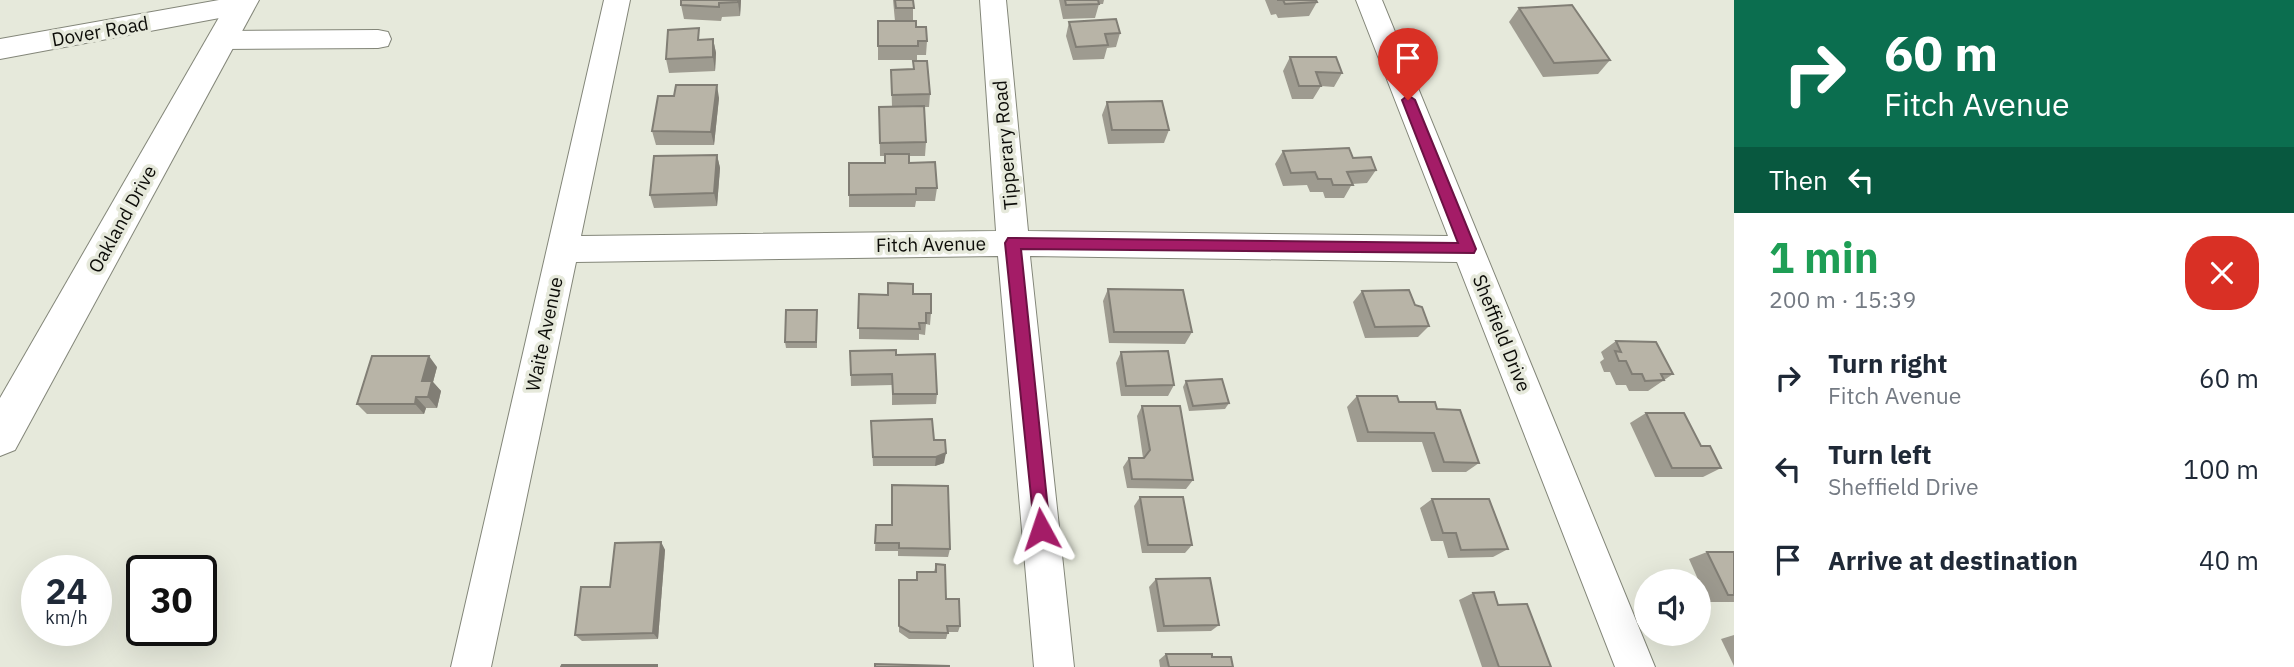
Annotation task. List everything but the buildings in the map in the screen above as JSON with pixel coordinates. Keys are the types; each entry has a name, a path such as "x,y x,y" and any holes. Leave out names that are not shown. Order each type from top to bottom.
{"main road":[{"name":"Oakland Drive","path":"0,437 242,2"}],"street":[{"name":"Waite Avenue","path":"471,667 617,0"},
{"name":"Tipperary Road","path":"993,0 1013,243 1054,667"},
{"name":"Sheffield Drive","path":"1368,0 1635,667"},
{"name":"Dover Road","path":"0,49 242,2"},
{"path":"221,40 377,39"},
{"name":"Fitch Avenue","path":"563,249 1013,243 1468,249"}],"route":[{"path":"1041,529 1013,243 1468,249 1408,100"}]}
